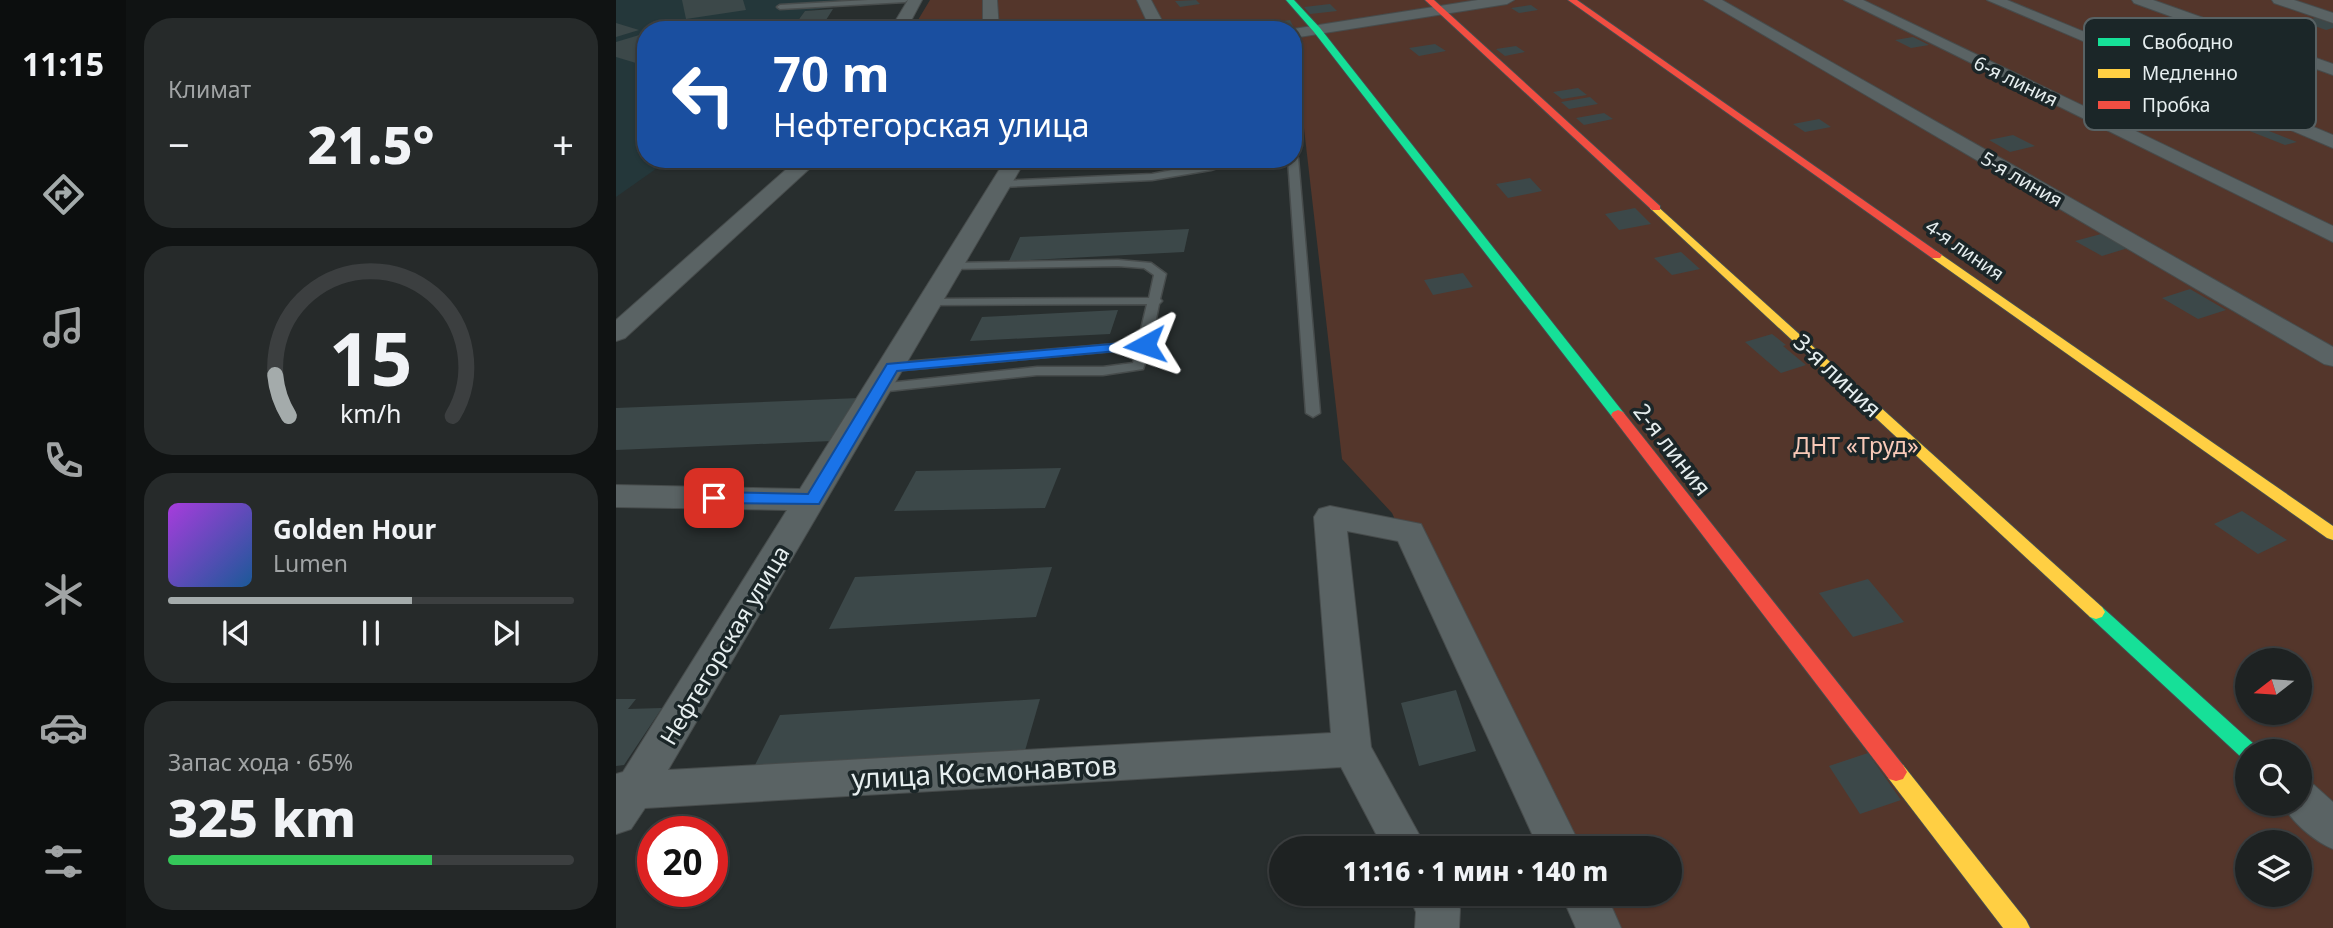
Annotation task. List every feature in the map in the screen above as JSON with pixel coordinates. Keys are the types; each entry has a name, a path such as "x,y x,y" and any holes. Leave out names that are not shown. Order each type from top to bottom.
{"street":[{"path":"903,21 915,0"},
{"path":"990,0 991,21"},
{"path":"1143,0 1154,21"},
{"name":"2-я линия","path":"1290,0 1317,30 2018,928"},
{"path":"1302,32 1435,5 1507,0"},
{"name":"4-я линия","path":"1572,0 2333,534"},
{"name":"5-я линия","path":"1711,0 2333,358"},
{"name":"6-я линия","path":"1851,0 2084,114"},
{"path":"1994,0 2084,38"},
{"path":"2140,0 2190,18"},
{"path":"2279,0 2333,18"},
{"name":"3-я линия","path":"1435,5 2235,739"},
{"path":"2316,64 2333,70"},
{"name":"6-я линия","path":"2118,130 2333,235"},
{"path":"2304,130 2333,142"},
{"path":"616,333 800,168"},
{"name":"Нефтегорская улица","path":"622,799 813,499 1009,172"},
{"path":"616,496 813,499"},
{"path":"1399,836 1352,749 1330,517 1409,532 1555,836"},
{"name":"улица Космонавтов","path":"622,799 1352,749"},
{"path":"2312,809 2333,829"},
{"path":"1436,906 1437,928"},
{"path":"1589,906 1599,928"}],"lane":[{"path":"780,8 905,0"},
{"path":"1009,172 1166,177 1211,168"},
{"path":"1294,168 1313,413"},
{"path":"886,377 1103,371 1139,366 1156,302 1160,274 1147,265 1118,262 952,266"},
{"path":"930,302 1156,302"},
{"path":"886,377 1145,345"}],"shaded area":[{"path":"616,0 883,0 805,11 798,21 637,21 637,168 657,168 616,197"}],"green space":[{"name":"ДНТ «Труд»","path":"930,0 2333,0 2333,928 1584,928 1574,906 1682,906 1682,836 1541,836 1392,513 1342,459 1302,111 1302,21 917,21"}],"building":[{"path":"682,0 743,0 746,10 686,19"},
{"path":"1196,0 1200,4 1180,7 1175,1"},
{"path":"1330,4 1337,11 1310,14 1304,7"},
{"path":"1531,5 1538,10 1519,13 1511,8"},
{"path":"833,9 826,20 798,21 805,11"},
{"path":"2316,18 2333,24 2333,28 2326,30 2316,27"},
{"path":"616,23 637,29 637,31 616,37"},
{"path":"637,36 637,63 616,57 616,42"},
{"path":"1913,37 1929,45 1911,48 1895,40"},
{"path":"1435,44 1446,51 1419,56 1409,48"},
{"path":"1516,46 1525,52 1505,56 1496,49"},
{"path":"1578,88 1587,95 1562,99 1553,92"},
{"path":"1590,97 1598,104 1569,109 1561,102"},
{"path":"1604,113 1613,119 1584,125 1576,118"},
{"path":"1819,119 1831,127 1805,132 1793,124"},
{"path":"2247,130 2267,130 2297,142 2285,145"},
{"path":"2013,135 2035,146 2010,152 1989,140"},
{"path":"1530,178 1542,191 1508,198 1496,184"},
{"path":"1635,208 1651,224 1619,230 1605,214"},
{"path":"1189,229 1184,252 1009,261 1020,237"},
{"path":"2101,234 2128,248 2102,256 2075,241"},
{"path":"1681,252 1700,269 1672,275 1654,258"},
{"path":"1463,273 1473,287 1433,295 1424,280"},
{"path":"2190,289 2226,310 2198,319 2162,298"},
{"path":"1118,310 1110,334 970,341 982,317"},
{"path":"1772,334 1806,365 1781,373 1745,342"},
{"path":"859,398 832,441 616,450 616,408"},
{"path":"1061,468 1045,508 894,511 916,471"},
{"path":"2242,511 2287,540 2258,554 2214,524"},
{"path":"1052,567 1036,617 829,629 855,577"},
{"path":"1868,579 1904,622 1853,637 1819,593"},
{"path":"1456,690 1476,751 1419,766 1401,703"},
{"path":"616,699 636,699 628,709 662,708 624,765 616,766"},
{"path":"1040,699 1022,761 748,779 780,715"},
{"path":"1868,753 1901,800 1860,814 1829,766"}],"traffic: fast":[{"path":"1290,0 1317,30 1618,415"},
{"path":"2096,612 2235,739"}],"traffic: slow":[{"path":"1656,208 2096,612"},
{"path":"1936,255 2333,534"},
{"path":"1896,772 2018,928"}],"traffic: jam":[{"path":"1429,0 1656,208"},
{"path":"1572,0 1936,255"},
{"path":"1618,415 1896,772"}],"route":[{"path":"714,498 813,499 892,367 1145,345"}]}
